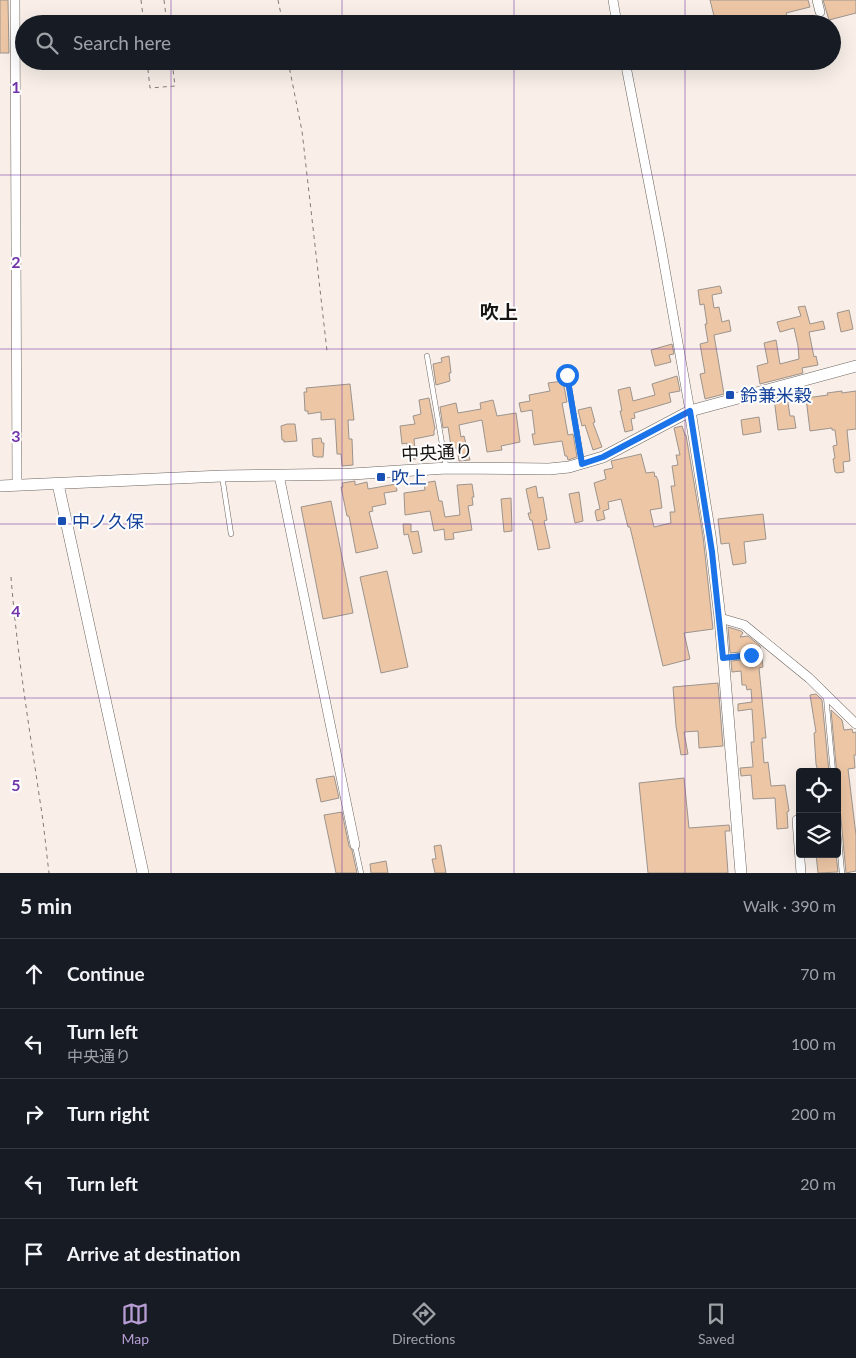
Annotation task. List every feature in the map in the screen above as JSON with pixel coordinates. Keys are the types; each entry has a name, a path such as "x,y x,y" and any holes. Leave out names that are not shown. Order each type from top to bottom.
{"street":[{"path":"15,0 15,15"},
{"path":"613,0 616,15"},
{"path":"817,0 820,12"},
{"path":"15,70 17,485"},
{"path":"627,70 660,241 709,526 720,618 741,873"},
{"name":"中央通り","path":"0,486 447,468 549,469 569,467 603,457 690,411 856,366"},
{"path":"278,475 355,845"},
{"path":"58,484 143,873"},
{"path":"720,618 744,625 809,678 856,724"},
{"path":"800,858 801,873"}],"lane":[{"path":"427,356 447,468"},
{"path":"567,375 582,464"},
{"path":"222,476 231,534"},
{"path":"723,658 751,655"},
{"path":"826,694 833,768"},
{"path":"355,845 361,873"},
{"path":"841,858 842,873"}],"path":[{"path":"141,0 143,15"},
{"path":"164,0 166,15"},
{"path":"278,0 281,15"},
{"path":"148,70 150,88 175,86 173,70"},
{"path":"290,70 302,131 327,351"},
{"path":"11,577 16,639 49,873"}],"building":[{"path":"0,0 8,0 9,53 0,53"},
{"path":"710,0 808,0 810,7 786,13 787,15 714,15"},
{"path":"823,0 856,0 856,13 841,17 841,15 828,15"},
{"path":"720,286 722,293 712,295 714,308 719,307 722,322 729,320 731,331 714,335 724,394 705,399 700,374 705,373 700,344 708,342 705,324 707,324 704,304 700,305 698,290"},
{"path":"805,306 810,324 823,321 825,329 809,332 814,357 816,356 818,365 802,368 803,373 760,384 757,366 768,363 764,343 776,340 780,364 799,359 794,328 780,332 777,322 801,316 798,307"},
{"path":"849,310 853,329 841,332 837,313"},
{"path":"672,344 674,354 669,355 671,362 655,366 651,350"},
{"path":"449,356 450,381 436,385 433,364 442,362 441,358"},
{"path":"677,376 680,391 669,393 671,402 634,413 635,418 631,419 633,430 625,432 618,390 630,387 633,401 655,395 652,384"},
{"path":"563,381 567,402 562,403 568,435 573,434 577,457 568,460 567,456 565,456 562,441 534,445 532,434 535,434 532,410 521,412 519,403 530,401 529,395 550,391 548,383"},
{"path":"350,384 354,420 348,420 349,439 352,439 353,465 342,466 341,454 337,454 335,419 321,420 321,412 308,414 308,411 305,411 304,392 307,392 306,388"},
{"path":"842,391 842,393 856,391 856,429 847,430 850,461 843,462 844,472 837,473 835,472 833,459 835,458 833,446 837,445 835,430 832,430 832,428 810,431 806,398"},
{"path":"787,396 790,416 794,416 796,428 778,430 774,398"},
{"path":"429,398 435,429 434,435 414,439 416,459 409,459 407,443 402,444 400,426 415,424 413,416 421,414 419,400"},
{"path":"493,400 497,416 516,413 520,442 501,446 502,450 487,452 482,420 459,425 461,437 464,436 470,460 459,461 457,448 451,446 448,427 443,428 440,407 456,403 458,413 481,409 480,403"},
{"path":"591,407 595,422 593,423 602,447 593,450 585,425 582,426 578,410"},
{"path":"759,417 761,432 743,435 741,420"},
{"path":"295,424 297,441 284,442 282,440 281,426"},
{"path":"682,426 686,435 703,536 713,629 684,633 690,659 663,666 630,527 628,527 621,499 608,502 609,509 603,511 605,519 597,521 595,512 600,509 594,483 606,479 604,470 613,468 611,461 641,454 646,473 654,472 658,480 662,508 650,510 654,527 671,523 670,512 675,512 671,486 675,486 672,466 678,465 676,455 680,455 674,428"},
{"path":"321,438 322,443 324,443 323,457 313,456 312,439"},
{"path":"355,481 355,485 367,482 368,489 396,484 397,491 384,493 386,504 372,507 373,511 369,512 378,548 356,553 341,487 343,487 342,483"},
{"path":"435,481 445,517 460,515 457,485 472,484 473,505 468,506 472,530 453,533 454,539 445,540 444,529 434,531 430,511 405,515 404,493 425,490 424,483"},
{"path":"536,486 538,498 543,497 547,520 544,521 550,548 538,550 532,520 530,520 528,513 531,513 526,489"},
{"path":"579,492 583,521 575,523 569,494"},
{"path":"511,498 512,531 504,532 501,499"},
{"path":"331,501 353,613 323,619 301,507"},
{"path":"763,514 766,539 744,542 746,563 733,565 729,543 721,544 718,519"},
{"path":"403,524 411,524 411,532 418,531 422,552 413,554 408,534 404,535"},
{"path":"387,571 408,667 381,673 360,577"},
{"path":"728,627 741,631 743,633 740,637 748,636 760,646 763,667 759,668 766,738 762,738 764,763 768,762 771,786 785,785 789,811 787,812 788,828 777,829 775,798 753,799 751,775 741,776 740,768 753,767 751,742 754,742 752,709 738,711 738,704 752,702 751,689 747,690 746,685 742,685 741,671 732,672 731,661 752,659 755,655 751,651 730,653"},
{"path":"718,683 723,746 699,748 698,731 684,732 688,754 681,755 676,726 673,687"},
{"path":"816,694 822,700 829,768 817,768 814,733 816,732 810,695"},
{"path":"831,710 842,720 844,730 852,729 853,733 856,732 855,768 848,769 856,835 856,871 846,873 841,819 841,768 836,768"},
{"path":"334,776 339,798 321,802 316,779"},
{"path":"684,778 689,828 729,825 730,831 725,831 728,873 648,873 639,783"},
{"path":"342,812 357,873 336,873 324,815"},
{"path":"441,845 446,873 435,873 432,859 436,859 434,846"},
{"path":"816,858 836,858 838,872 818,873"},
{"path":"386,861 388,873 371,873 370,864"}],"place":[{"name":"鈴兼米穀","path":"730,395"},
{"name":"吹上","path":"381,477"},
{"name":"中ノ久保","path":"62,521"}],"district":[{"name":"吹上","path":"499,311"}],"route":[{"path":"567,375 582,464 603,457 690,411 712,552 723,658 751,655"}]}
